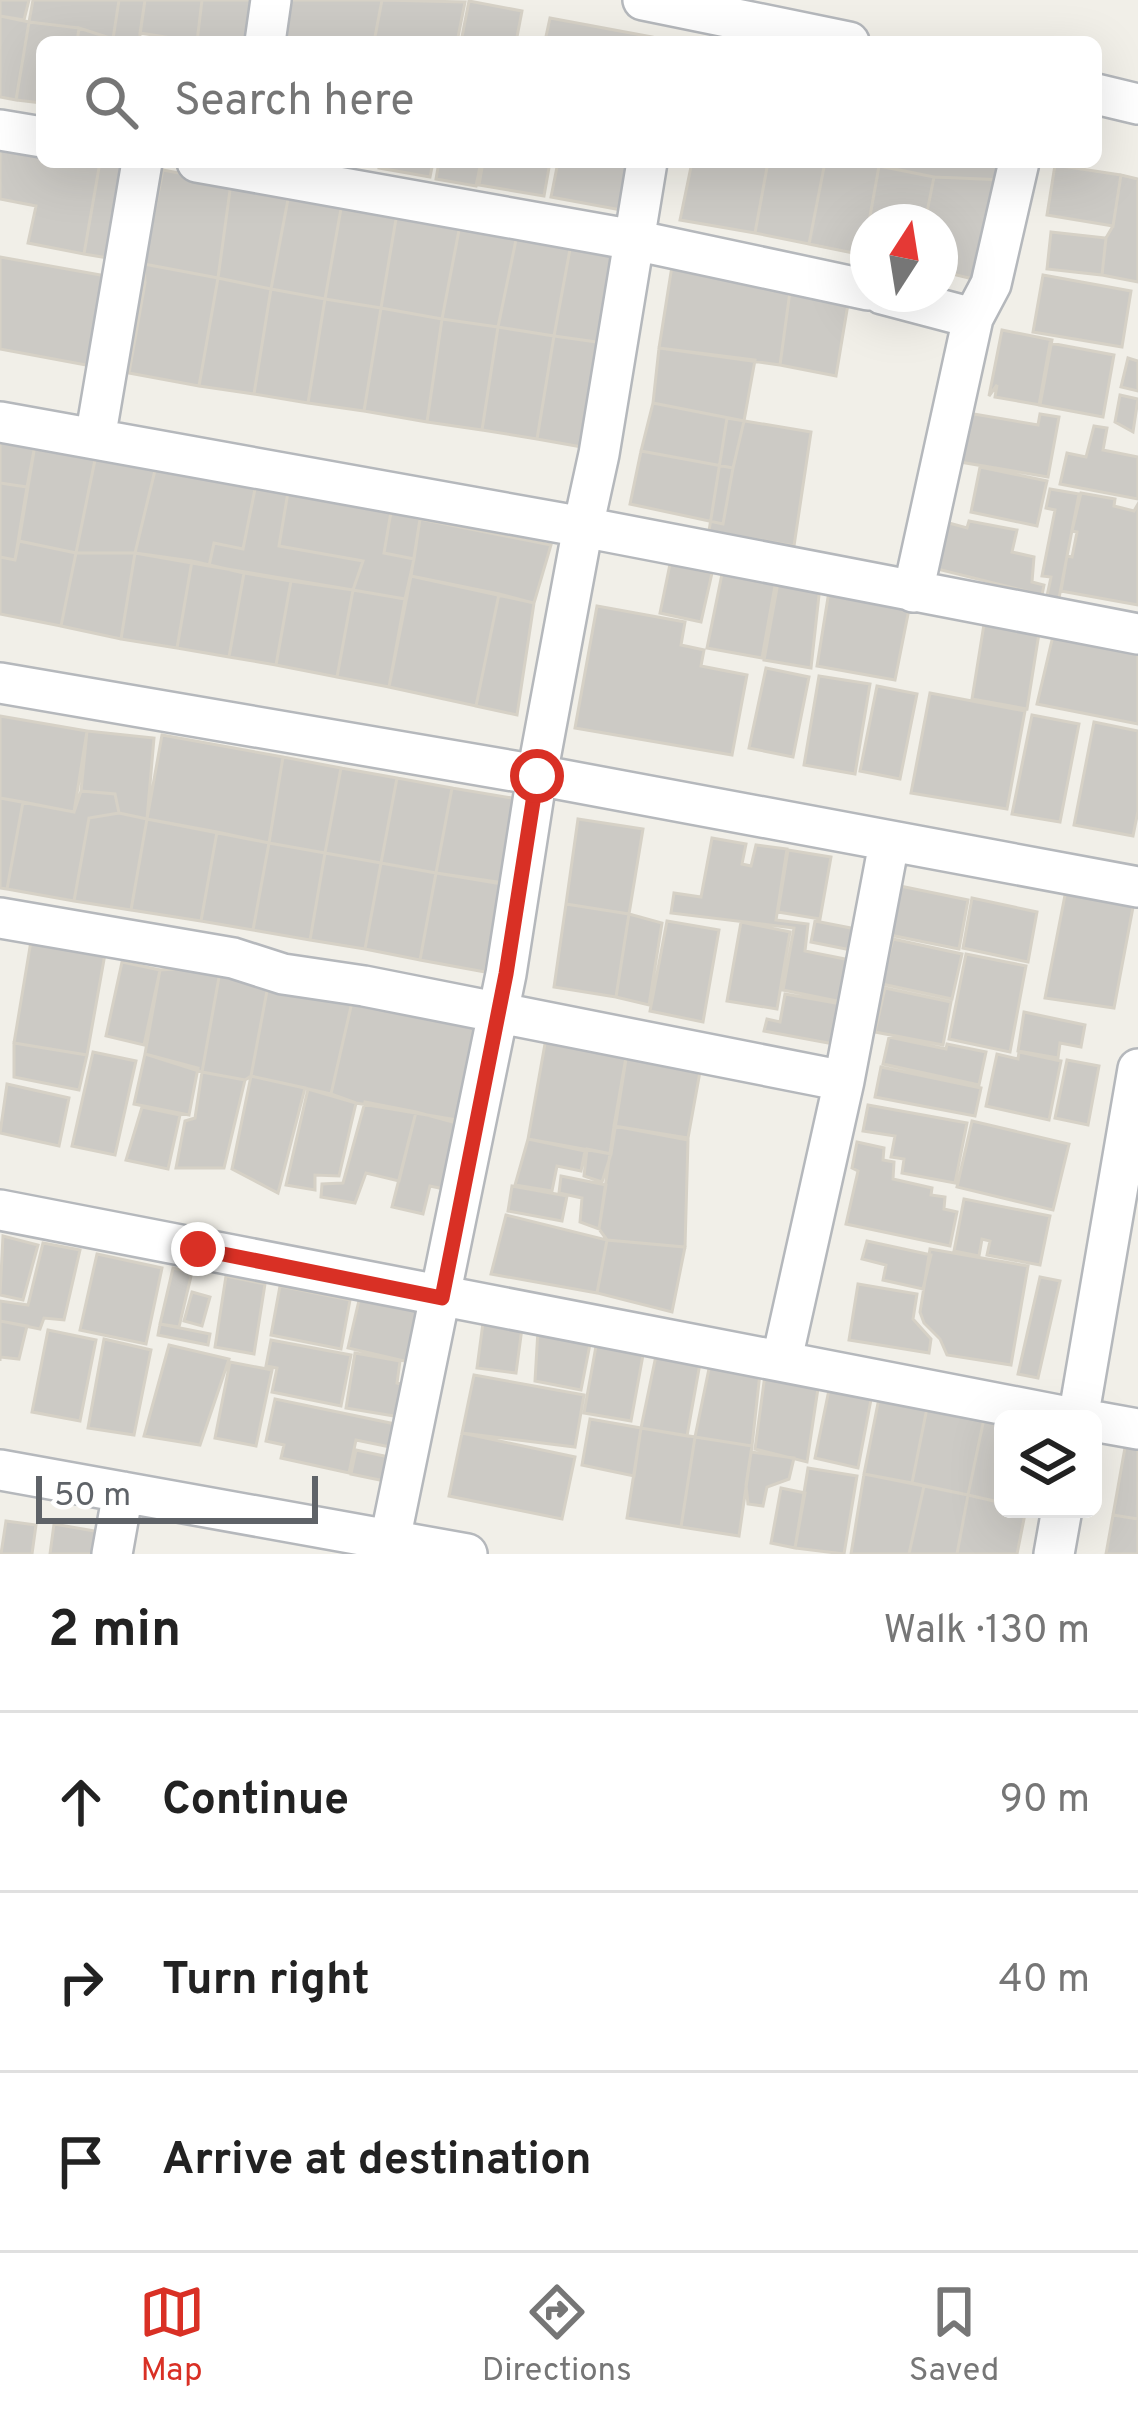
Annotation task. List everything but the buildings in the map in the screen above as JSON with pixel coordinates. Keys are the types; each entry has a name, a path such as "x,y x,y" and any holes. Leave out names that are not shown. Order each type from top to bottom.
{"street":[{"path":"267,36 271,0"},
{"path":"662,16 778,13 834,36"},
{"path":"1102,95 1138,104"},
{"path":"0,130 36,136"},
{"path":"95,439 141,168"},
{"path":"258,168 850,286"},
{"path":"390,1540 499,1012 646,168"},
{"path":"914,592 973,318 991,284 1017,168"},
{"path":"950,312 973,318"},
{"path":"0,422 1138,634"},
{"path":"0,682 1138,887"},
{"path":"782,1359 844,1081 889,843"},
{"path":"0,918 233,958 283,974 844,1081"},
{"path":"1080,1410 1126,1213 1138,1069"},
{"path":"0,1210 1034,1410"},
{"path":"1102,1423 1138,1429"},
{"path":"0,1470 467,1554"},
{"path":"112,1554 123,1492"},
{"path":"1054,1554 1060,1518"}],"route":[{"path":"198,1249 442,1298 506,974 537,776"}]}
